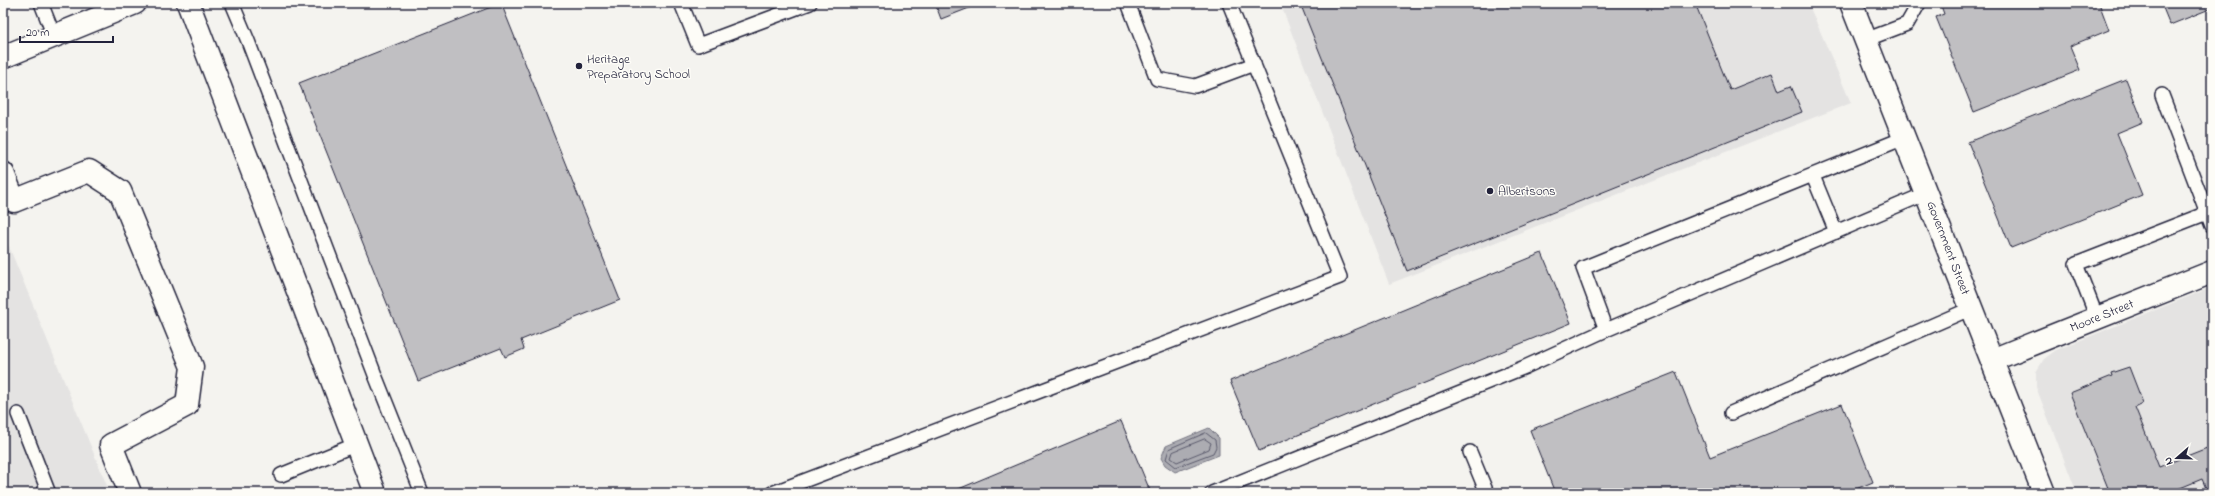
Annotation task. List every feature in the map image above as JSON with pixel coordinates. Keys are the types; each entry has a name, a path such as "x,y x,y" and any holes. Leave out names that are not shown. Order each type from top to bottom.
{"street":[{"path":"3,57 135,3"},
{"path":"188,3 375,493"},
{"name":"Government Street","path":"1851,3 2044,493"},
{"path":"3,173 14,201 89,171 120,191 192,367 187,405 111,445 130,493"},
{"name":"Moore Street","path":"1992,360 2212,272"}],"lane":[{"path":"41,3 54,36"},
{"path":"232,3 248,41 372,368 422,493"},
{"path":"681,3 698,45 810,3"},
{"path":"1128,3 1157,79 1195,86 1254,64"},
{"path":"772,493 1340,277 1229,3"},
{"path":"1866,40 1906,24 1919,3"},
{"path":"2162,94 2212,226"},
{"path":"1606,330 1583,268 1904,138"},
{"path":"1813,176 1836,232"},
{"path":"1212,493 1525,367 1606,330 1927,193"},
{"path":"2097,318 2076,264 2207,213"},
{"path":"1730,412 1972,308"},
{"path":"18,414 48,491 42,493"},
{"path":"281,475 357,444"},
{"path":"1470,452 1487,493"}],"shaded area":[{"name":"Albertsons","path":"1280,3 1808,3 1851,103 1389,284"},
{"path":"3,232 110,493 3,493"},
{"path":"2212,287 2212,493 2077,493 2036,387 2036,372 2044,359 2056,350"}],"water":[{"path":"1209,428 1219,438 1219,455 1175,472 1165,465 1161,458 1166,446"}],"building":[{"path":"501,3 620,300 521,340 524,349 505,357 501,348 418,381 299,83"},
{"path":"935,3 982,3 941,19"},
{"name":"Albertsons","path":"1300,3 1695,3 1730,90 1772,73 1779,91 1791,86 1802,112 1407,271"},
{"path":"1940,3 1964,3 1965,5 1969,3 2099,3 2109,30 2070,46 2080,70 1974,112 1936,17 1944,14"},
{"path":"2161,3 2212,3 2212,8 2170,25"},
{"path":"2126,79 2143,122 2117,133 2142,195 2011,248 1968,142"},
{"path":"1542,253 1571,323 1259,451 1230,381"},
{"path":"2129,367 2143,403 2135,407 2159,467 2212,446 2212,493 2208,493 2202,479 2168,493 2110,493 2070,393 2112,376 2111,373"},
{"path":"1676,372 1710,457 1842,404 1873,482 1846,493 1555,493 1530,430"},
{"path":"1121,421 1151,493 949,493"}],"place":[{"name":"Heritage Preparatory School","path":"579,66"},
{"name":"Albertsons","path":"1490,191"}]}
